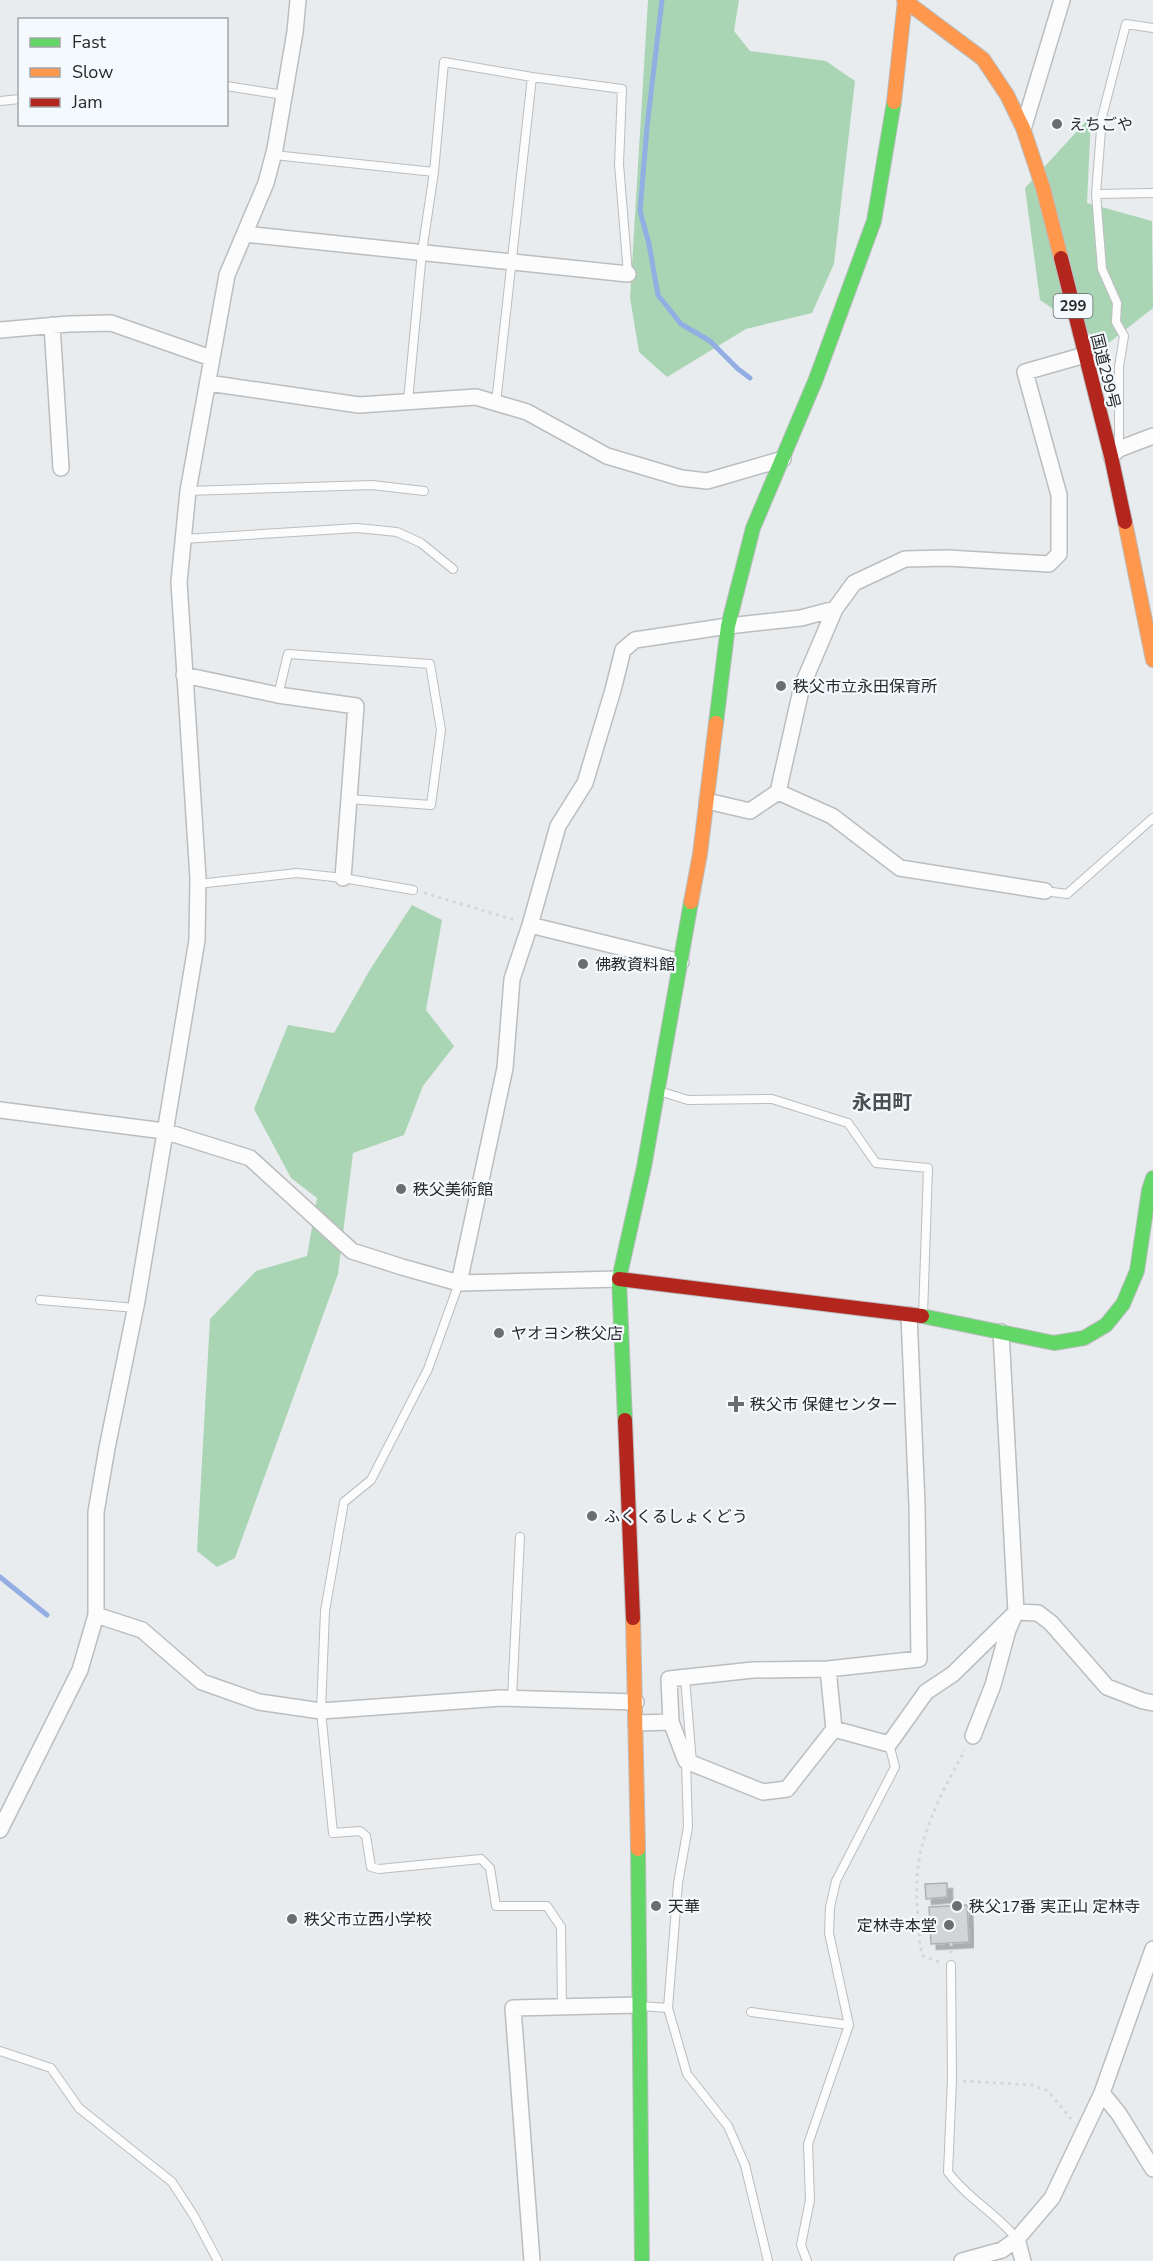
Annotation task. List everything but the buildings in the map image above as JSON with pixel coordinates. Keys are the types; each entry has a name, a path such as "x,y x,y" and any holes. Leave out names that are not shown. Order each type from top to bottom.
{"main road":[{"name":"国道299号","path":"905,0 983,59 1007,95 1023,128 1043,188 1085,355 1115,452 1153,660"},
{"path":"642,2261 636,1702 619,1279 644,1167 700,854 728,626 753,528 816,379 874,221 892,118 905,0"},
{"path":"619,1279 916,1316 1054,1343 1084,1338 1106,1325 1123,1304 1137,1271 1149,1190 1153,1178"}],"street":[{"path":"0,1830 80,1670 96,1616 96,1512 106,1448 136,1308 197,940 198,884 178,582 188,491 227,275 266,183 274,155 298,0"},
{"path":"1023,128 1062,0"},
{"path":"245,234 628,274"},
{"path":"0,330 111,323 211,358"},
{"path":"52,325 61,468"},
{"path":"707,801 750,811 778,792 802,686 834,609 854,583 905,559 947,558 1049,564 1059,554 1059,495 1025,372 1085,355"},
{"path":"208,383 358,405 476,397 526,412 607,456 681,478 707,481 783,459"},
{"path":"1115,452 1153,436"},
{"path":"459,1283 505,1068 512,979 558,826 585,783 623,650 635,640 801,618 834,609"},
{"path":"184,675 278,695 356,706 343,878"},
{"path":"778,792 832,816 900,868 1045,891"},
{"path":"530,925 681,962"},
{"path":"0,1110 164,1131 250,1158 352,1251 459,1283 619,1279"},
{"path":"828,1669 834,1729 787,1789 764,1792 689,1762 671,1722 669,1679 753,1670 828,1669 920,1659 916,1316"},
{"path":"973,1736 993,1685 1008,1630 1016,1612 1001,1332"},
{"path":"834,1729 888,1744 926,1692 953,1674 1016,1612 1038,1613 1052,1623 1107,1687 1153,1703"},
{"path":"96,1616 142,1630 202,1682 259,1702 321,1711 512,1698 636,1702"},
{"path":"636,1723 671,1722"},
{"path":"962,2261 1002,2250 1017,2239 1052,2198 1098,2097 1102,2093 1153,1949"},
{"path":"532,2261 513,2008 638,2005"},
{"path":"1102,2093 1119,2114 1153,2169"},
{"path":"1017,2239 1023,2261"}],"lane":[{"path":"1115,452 1119,367 1124,336 1116,322 1117,303 1102,269 1096,194 1102,117 1126,24 1153,28"},
{"path":"408,401 422,252 434,172 444,62 622,89 619,164 628,274"},
{"path":"496,403 532,77"},
{"path":"228,86 284,95"},
{"path":"0,101 18,99"},
{"path":"274,155 434,172"},
{"path":"1096,194 1153,193"},
{"path":"188,491 372,485 424,491"},
{"path":"183,539 357,528 397,532 421,543 453,569"},
{"path":"278,695 288,654 430,664 441,730 431,805 349,799"},
{"path":"1045,891 1067,894 1153,818"},
{"path":"198,884 297,873 413,890"},
{"path":"658,1090 688,1100 772,1099 848,1124 876,1162 928,1168 916,1316"},
{"path":"459,1283 428,1370 371,1480 344,1502 325,1611 321,1711 333,1833 360,1831 366,1836 371,1868 481,1859 490,1868 496,1906 547,1906 561,1927 562,2007"},
{"path":"40,1300 136,1308"},
{"path":"512,1698 520,1537"},
{"path":"685,1678 689,1762 688,1827 678,1883 668,2007 687,2074 728,2126 745,2165 768,2261"},
{"path":"807,2261 801,2245 810,2200 808,2144 849,2025 829,1933 830,1907 836,1881 895,1767 888,1744"},
{"path":"951,1965 948,2172 955,2182 1006,2225 1017,2239"},
{"path":"638,2005 668,2007"},
{"path":"751,2012 849,2025"},
{"path":"0,2050 51,2068 79,2108 172,2182 194,2216 218,2261"}],"path":[{"path":"413,890 530,925"},
{"path":"951,1965 932,1961 923,1956 920,1947 917,1881 924,1841 946,1784 973,1736"},
{"path":"951,1943 951,1955"},
{"path":"951,2080 1032,2085 1048,2091 1082,2135"}],"green space":[{"path":"648,0 739,0 734,31 750,51 826,61 855,81 834,264 812,313 746,329 667,377 639,352 630,298"},
{"path":"1091,116 1087,203 1152,221 1153,308 1106,345 1040,300 1025,188"},
{"path":"412,905 442,920 426,1010 454,1046 423,1086 404,1135 353,1153 338,1274 235,1558 217,1567 197,1551 210,1319 256,1271 307,1256 317,1198 291,1178 254,1109 288,1025 334,1033 371,968"}],"waterway":[{"path":"662,0 640,211 649,244 658,295 681,324 710,341 750,378"},
{"path":"0,1577 47,1615"}],"traffic: fast":[{"path":"716,723 728,626 753,528 816,379 874,221 894,102"},
{"path":"625,1420 619,1279 644,1167 691,902"},
{"path":"922,1316 1054,1343 1084,1338 1106,1325 1123,1304 1137,1271 1149,1190 1153,1178"},
{"path":"638,1849 642,2261"}],"traffic: slow":[{"path":"904,0 983,59 1007,95 1023,128 1043,188 1061,258"},
{"path":"894,102 905,0"},
{"path":"1125,522 1153,660"},
{"path":"691,902 700,854 716,723"},
{"path":"633,1618 638,1849"}],"traffic: jam":[{"path":"1061,258 1111,456 1125,522"},
{"path":"619,1279 922,1316"},
{"path":"625,1420 633,1618"}],"place":[{"name":"えちごや","path":"1057,124"},
{"name":"秩父市立永田保育所","path":"781,686"},
{"name":"佛教資料館","path":"583,964"},
{"name":"秩父美術館","path":"401,1189"},
{"name":"ヤオヨシ秩父店","path":"499,1333"},
{"name":"秩父市 保健センター","path":"736,1404"},
{"name":"ふくくるしょくどう","path":"592,1516"},
{"name":"天華","path":"656,1906"},
{"name":"秩父17番 実正山 定林寺","path":"957,1906"},
{"name":"秩父市立西小学校","path":"292,1919"},
{"name":"定林寺本堂","path":"949,1925"}],"district":[{"name":"永田町","path":"882,1102"}]}
